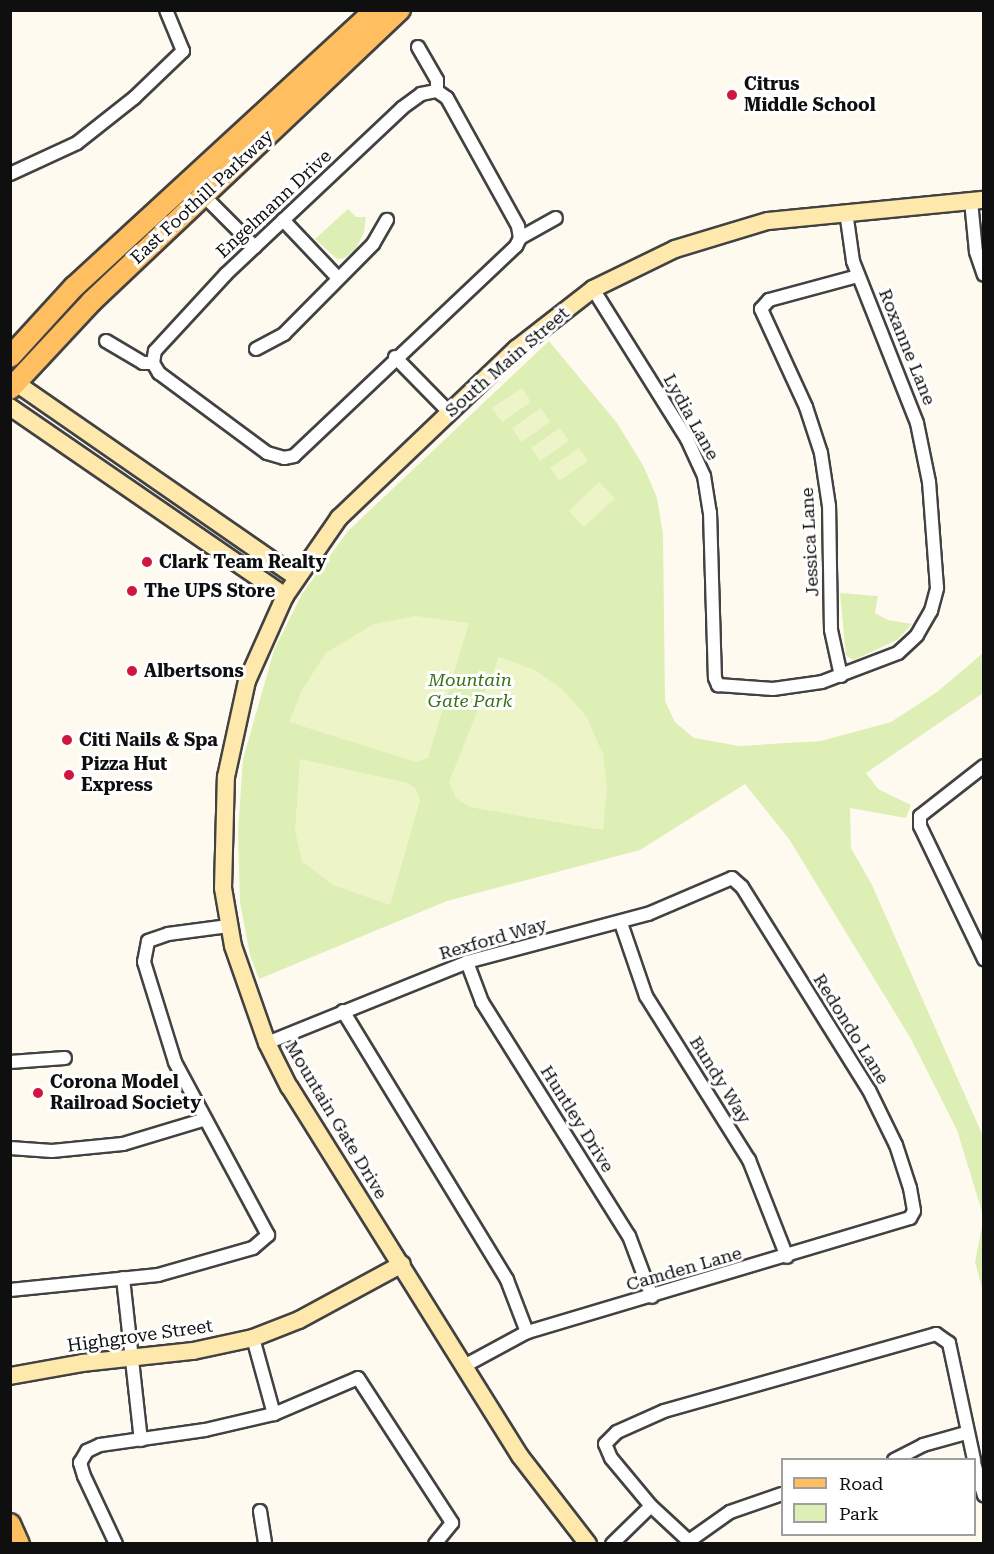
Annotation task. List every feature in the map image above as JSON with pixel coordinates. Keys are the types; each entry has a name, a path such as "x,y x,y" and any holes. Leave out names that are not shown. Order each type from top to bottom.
{"main road":[{"name":"East Foothill Parkway","path":"10,357 74,287 375,10"},
{"name":"East Foothill Parkway","path":"12,384 92,301 400,10"},
{"path":"204,196 200,188 205,179 249,139 280,98"},
{"name":"South Main Street","path":"285,596 339,518 549,320 593,289 635,266 731,230 768,221 977,201"},
{"path":"12,384 296,577"},
{"path":"10,407 285,596"},
{"path":"148,503 160,493 181,509 198,509"},
{"name":"Mountain Gate Drive","path":"285,596 247,681 226,777 223,888 228,926 267,1043 290,1087 520,1456 588,1544"},
{"name":"Highgrove Street","path":"10,1376 134,1359 253,1338 308,1316 402,1264"},
{"path":"10,1524 19,1544"}],"street":[{"path":"10,174 77,143 134,98 183,51 166,10"},
{"path":"418,47 437,80 437,91 447,98 518,226 520,238"},
{"name":"Engelmann Drive","path":"153,363 155,351 283,220 402,108 422,94 437,91"},
{"path":"204,196 255,247"},
{"path":"977,201 976,252 984,275"},
{"name":"Roxanne Lane","path":"841,676 884,661 917,636 931,611 937,588 926,457 909,393 858,276 850,250 846,212"},
{"path":"106,341 142,363 153,363 159,374 267,453 284,458 302,449 395,357 516,246 520,238 556,218"},
{"path":"283,220 337,277"},
{"path":"256,349 284,334 337,277 373,244 387,220"},
{"name":"Jessica Lane","path":"841,676 831,630 829,506 821,453 806,407 761,309 769,300 858,276"},
{"name":"Lydia Lane","path":"593,289 687,439 704,476 710,512 718,685 773,689 841,676"},
{"path":"395,357 450,412"},
{"path":"984,766 920,816 920,826 984,959"},
{"name":"Rexford Way","path":"267,1043 467,962 621,923 732,878"},
{"name":"Redondo Lane","path":"732,878 742,887 869,1090 896,1145 914,1211"},
{"name":"Bundy Way","path":"621,923 630,957 646,996 750,1160 787,1257"},
{"path":"10,1290 195,1268 253,1248 267,1235 203,1120 176,1062 144,962 148,941 168,934 228,926"},
{"name":"Huntley Drive","path":"467,962 482,1002 629,1236 652,1297"},
{"path":"343,1011 507,1280 527,1332"},
{"path":"10,1062 65,1058"},
{"path":"10,1148 52,1150 123,1144 203,1120"},
{"name":"Camden Lane","path":"464,1366 527,1332 900,1224 914,1211"},
{"path":"123,1278 134,1359 141,1440"},
{"path":"781,1495 730,1512 690,1542 651,1506 610,1458 605,1444 617,1432 663,1411 936,1334 944,1336 973,1458"},
{"path":"253,1338 274,1414"},
{"path":"116,1544 82,1470 80,1463 87,1451 100,1445 141,1440 274,1414 358,1378 452,1524 435,1544"},
{"path":"898,1458 923,1445 966,1433"},
{"path":"976,1468 984,1495"},
{"path":"612,1544 651,1506"},
{"path":"260,1511 265,1544"}],"green space":[{"path":"348,209 356,217 366,217 364,232 356,249 345,258 337,259 315,239"},
{"name":"Mountain Gate Park","path":"549,341 617,423 644,467 657,498 663,534 665,701 675,722 694,738 739,746 821,741 891,722 937,692 983,653 983,693 866,773 878,789 911,805 906,818 850,808 851,848 872,885 983,1136 983,1215 957,1130 911,1039 789,839 745,784 640,850 447,901 259,979 250,955 240,902 238,832 243,759 274,650 302,594 348,531"},
{"path":"522,388 531,402 502,422 492,408"},
{"path":"541,408 550,422 521,442 512,428"},
{"path":"560,428 569,441 540,461 531,448"},
{"path":"579,448 588,461 559,481 550,468"},
{"path":"599,482 615,498 584,527 569,511"},
{"path":"840,593 878,596 875,613 888,620 912,624 897,640 854,660 846,656"},
{"path":"416,616 469,623 428,758 416,762 289,722 302,690 326,653 374,624"},
{"path":"499,657 535,670 562,689 586,716 603,754 607,789 603,830 469,807 456,798 449,782"},
{"path":"300,759 408,783 416,789 420,800 390,905 333,885 302,861 295,831"},
{"path":"983,1221 984,1291 983,1292 975,1262"}],"place":[{"name":"Citrus Middle School","path":"732,95"},
{"name":"Clark Team Realty","path":"147,562"},
{"name":"The UPS Store","path":"132,591"},
{"name":"Albertsons","path":"132,671"},
{"name":"Citi Nails & Spa","path":"67,740"},
{"name":"Pizza Hut Express","path":"69,775"},
{"name":"Corona Model Railroad Society","path":"38,1093"}]}
